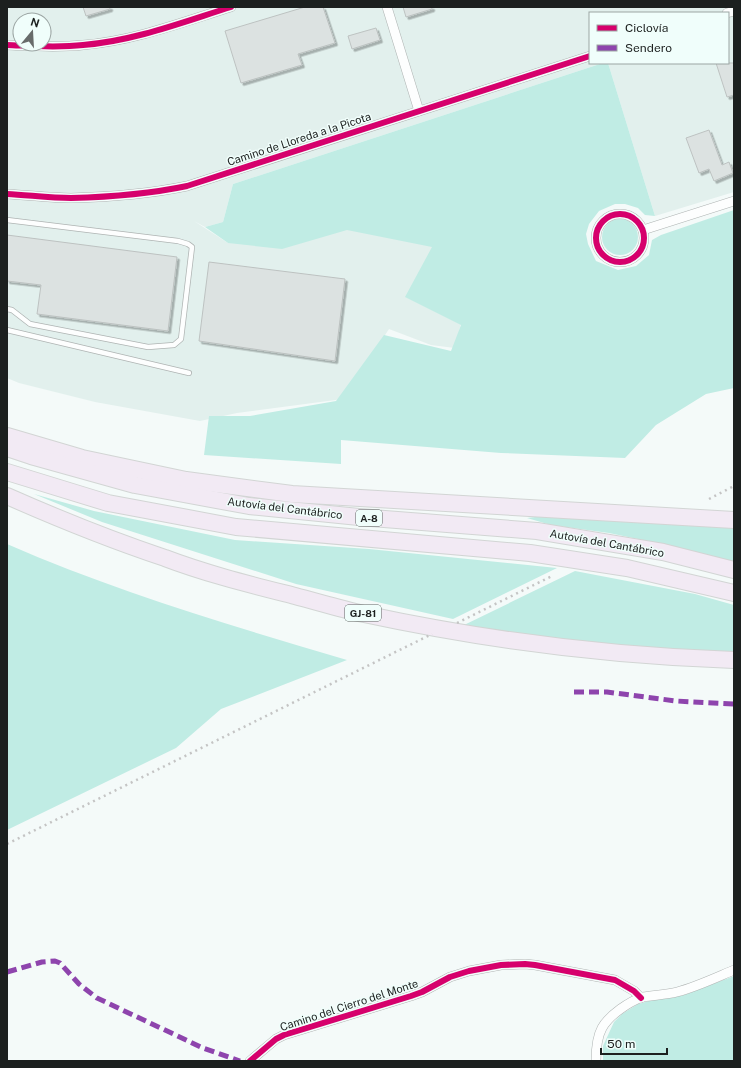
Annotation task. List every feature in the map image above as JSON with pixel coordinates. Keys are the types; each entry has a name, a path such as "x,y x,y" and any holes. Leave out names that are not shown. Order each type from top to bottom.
{"highway":[{"path":"7,436 82,458 186,480 292,494 734,520"},
{"name":"Autovía del Cantábrico","path":"7,448 136,485 249,506 359,517 537,531 664,552 734,570"},
{"name":"Autovía del Cantábrico","path":"7,472 108,503 236,527 530,553 627,568 734,593"},
{"name":"GJ-81","path":"7,496 58,518 166,559 255,585 364,614 481,636 559,646 637,654 734,660"}],"street":[{"path":"7,45 53,48 113,41 146,33 231,7"},
{"path":"387,7 419,111"},
{"name":"Camino de Lloreda a la Picota","path":"7,194 70,198 107,197 159,192 187,186 589,56"},
{"path":"644,230 734,201"},
{"path":"620,213 627,214 640,223 644,230 643,247 632,259 624,262 616,262 608,259 597,247 596,231 605,218 612,215 620,213"},
{"name":"Camino del Cierro del Monte","path":"250,1061 276,1039 284,1035 411,996 469,971 501,965 535,965 615,980 634,991 641,998"},
{"path":"596,1061 598,1042 602,1028 609,1018 628,1003 641,998 689,989 734,970"}],"lane":[{"path":"7,220 178,242 188,244 192,247 181,339 174,345 148,346 30,324 12,310 7,308"},
{"path":"7,330 189,373"}],"shaded area":[{"path":"7,7 734,7 734,192 655,216 608,64 729,64 729,12 589,12 589,64 600,64 233,184 223,222 205,227 194,221 228,243 351,224 434,244 462,319 455,348 431,345 389,329 343,399 237,413 200,421 95,402 19,383 7,378"}],"green space":[{"path":"600,64 608,64 655,216 645,215 638,208 625,204 615,204 599,211 589,224 586,234 588,244 596,261 618,270 636,266 649,255 652,240 661,235 734,210 734,388 706,394 656,425 625,458 501,453 341,440 341,464 204,455 209,416 250,416 336,401 384,335 451,351 461,325 405,297 432,247 347,230 282,249 228,243 205,227 223,222 233,184"},
{"path":"620,219 633,224 638,237 633,250 620,255 607,250 602,237 607,224"},
{"path":"34,494 94,511 235,540 369,549 557,568 453,619 296,584 102,522"},
{"path":"552,515 734,527 734,562 681,548 609,533 551,525 527,518"},
{"path":"7,544 90,578 133,593 218,621 347,660 221,709 176,748 7,830"},
{"path":"575,571 695,594 734,605 734,653 632,648 462,626"},
{"path":"734,976 734,1061 603,1061 603,1046 614,1022 622,1014 638,1004 656,999 684,995"}],"building":[{"path":"83,7 110,7 110,9 86,16"},
{"path":"305,7 323,7 335,43 298,54 302,65 241,83 225,31"},
{"path":"403,7 432,7 432,9 406,17"},
{"path":"376,28 380,40 352,49 348,36"},
{"path":"734,63 734,95 727,97 716,64"},
{"path":"709,130 722,165 729,162 733,173 714,181 709,169 699,173 686,138"},
{"path":"7,235 177,257 168,331 37,314 41,285 7,281"},
{"path":"209,262 345,279 335,361 199,341"}],"railway":[{"path":"709,499 734,486"},
{"path":"457,623 552,576"},
{"path":"7,844 432,634"}],"marked path":[{"path":"574,692 607,692 676,701 734,704"},
{"path":"7,972 42,962 55,961 60,963 79,984 97,998 203,1048 240,1061"}],"cycle path":[{"path":"7,45 74,46 102,43 158,30 231,7"},
{"path":"7,194 55,198 86,198 144,193 187,186 589,56"},
{"path":"615,214 625,214 637,221 644,233 644,238 644,243 637,255 625,262 615,262 607,258 600,251 596,243 596,233 600,225 607,218 615,214"},
{"path":"250,1061 276,1039 284,1035 411,996 422,992 450,977 469,971 501,965 535,965 615,980 634,991 641,998"}]}
